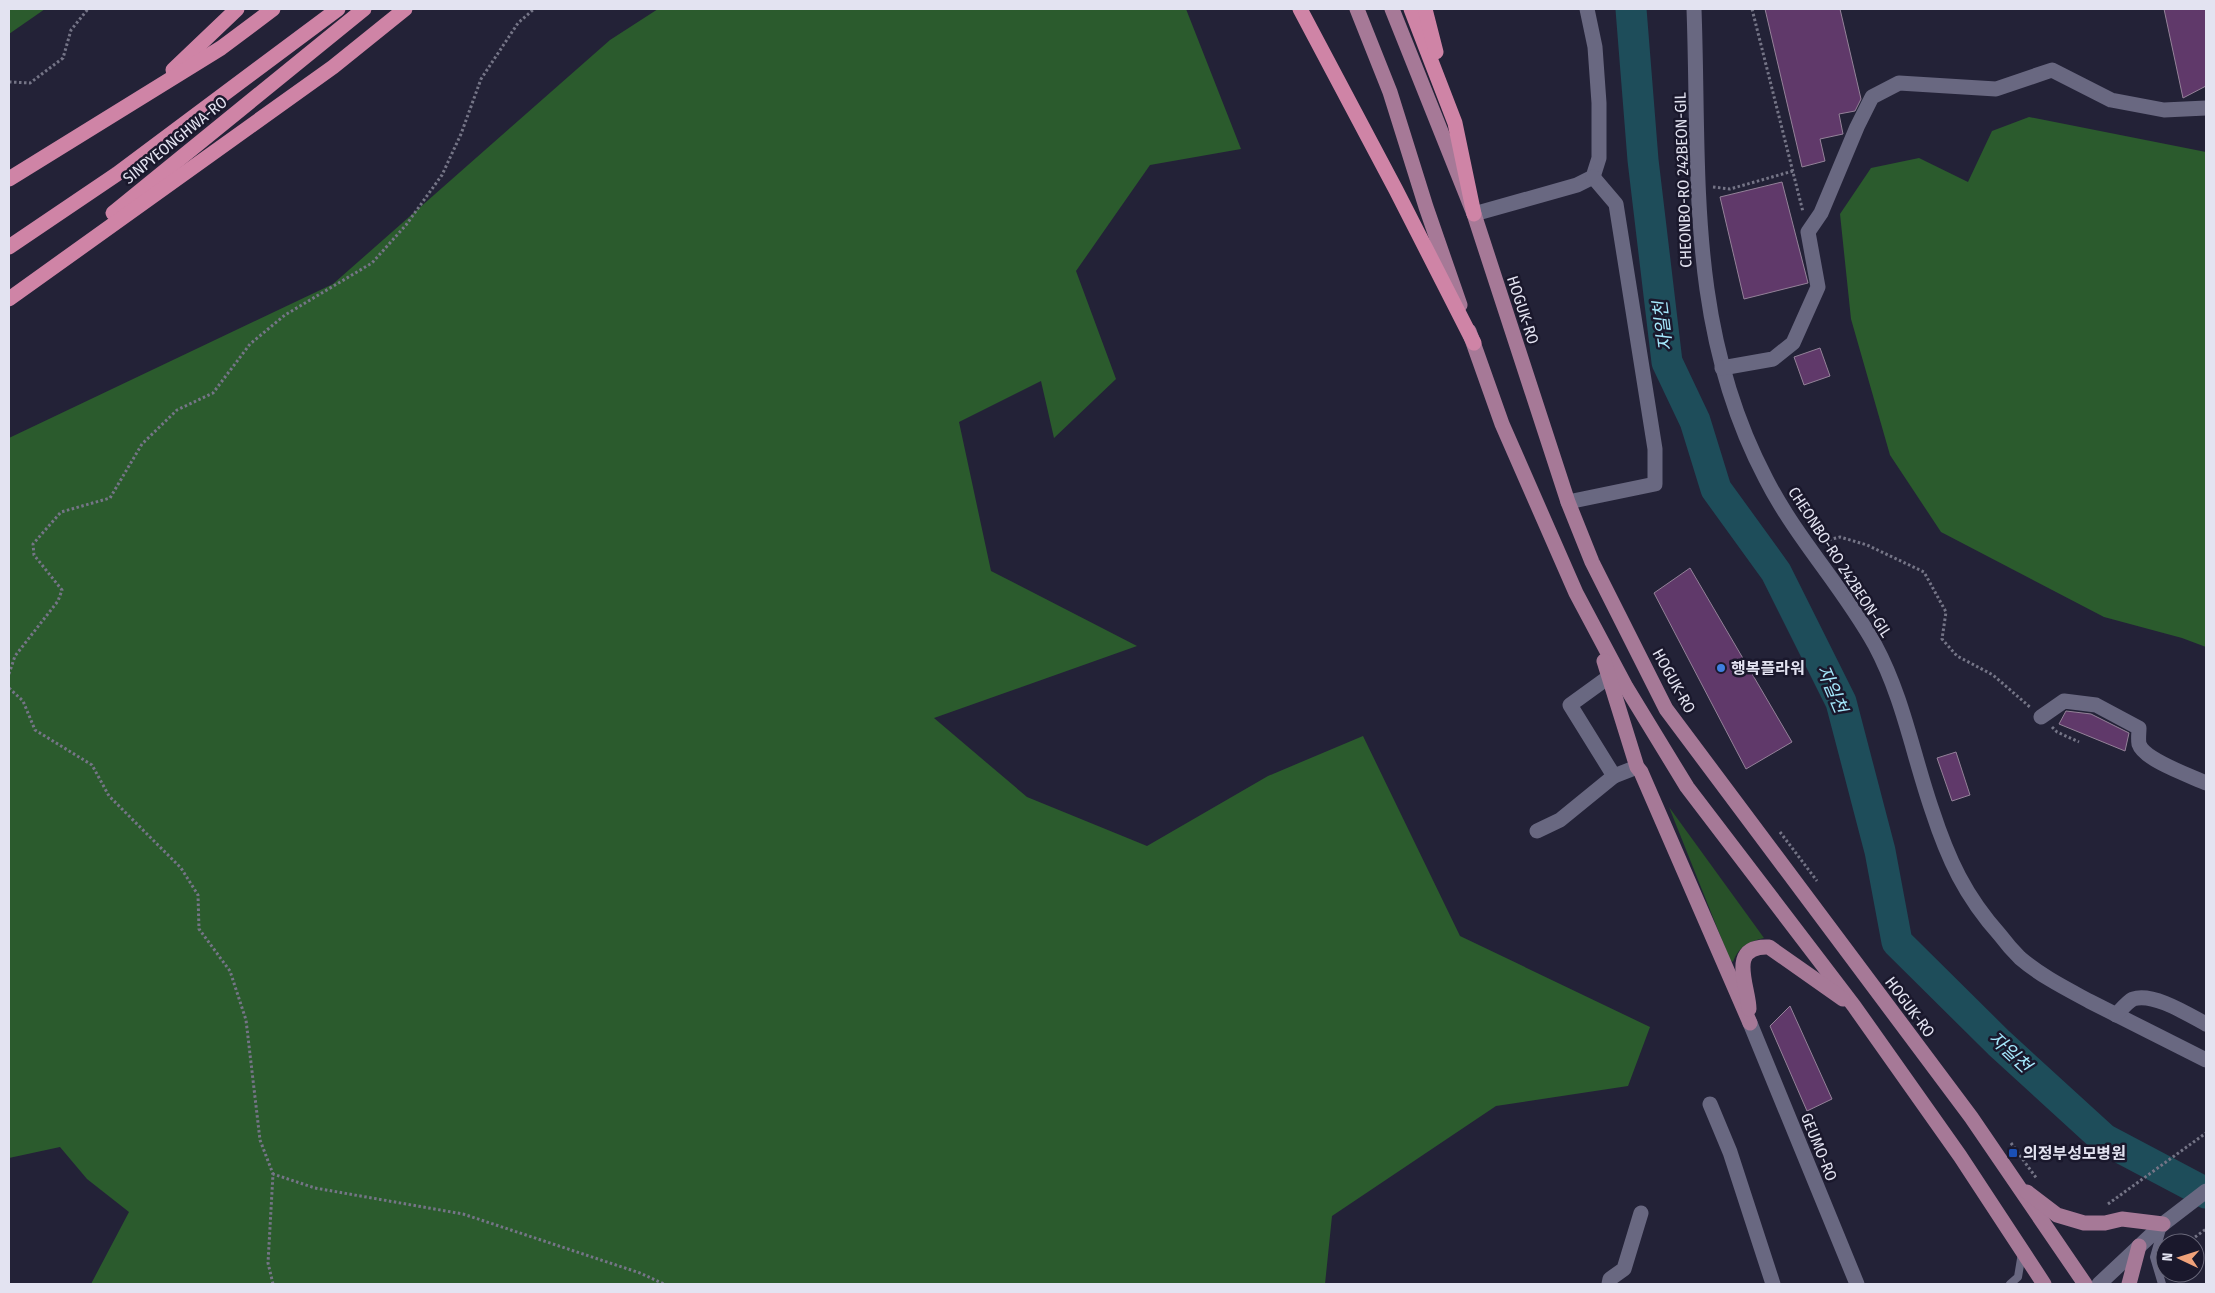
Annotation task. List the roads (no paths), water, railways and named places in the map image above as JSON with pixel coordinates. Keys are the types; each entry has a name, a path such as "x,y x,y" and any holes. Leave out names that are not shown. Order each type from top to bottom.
{"highway":[{"path":"151,92 237,9"},
{"path":"9,179 221,48 273,9"},
{"name":"SINPYEONGHWA-RO","path":"9,246 118,174 338,9"},
{"name":"SINPYEONGHWA-RO","path":"9,298 364,9"},
{"path":"9,298 333,66 405,9"},
{"path":"1300,9 1396,190 1474,343"},
{"path":"1411,9 1454,123"},
{"path":"1425,9 1454,123 1474,214"}],"main road":[{"path":"1357,9 1390,92 1426,207 1502,424 1610,676 1637,767 1641,772 1750,1023"},
{"name":"HOGUK-RO","path":"1392,9 1474,214 1568,502 1592,562 1666,709 1965,1110 2085,1284"},
{"path":"1576,593 1626,687 1687,787 1854,1006 1960,1156 2044,1284"},
{"path":"1750,1023 1742,967 1749,952 1759,947 1769,947 1854,1006"},
{"path":"2010,1174 2030,1195 2058,1215 2084,1223 2105,1223 2122,1218 2163,1224"},
{"path":"2129,1284 2139,1246"}],"street":[{"path":"1474,214 1578,185 1593,177 1599,158 1599,103 1595,47 1587,9"},
{"name":"CHEONBO-RO 242BEON-GIL","path":"1694,9 1697,185 1703,270 1711,324 1722,368 1744,431 1764,476 1783,510 1843,595 1875,646 1903,710 1931,809 1944,846 1966,892 2020,958 2051,980 2206,1060"},
{"path":"1722,368 1773,359 1793,343 1818,287 1808,232 1821,213 1857,128 1872,98 1899,83 1996,89 2052,70 2111,100 2164,110 2206,108"},
{"path":"1568,502 1655,484 1655,450 1616,204 1593,177"},
{"path":"1610,676 1570,705 1614,776"},
{"path":"2041,717 2064,701 2096,704 2139,728 2139,744 2142,750 2165,765 2206,783"},
{"path":"1537,831 1560,820 1614,776 1637,767"},
{"path":"2116,1015 2132,1000 2143,997 2171,1005 2206,1024"},
{"name":"GEUMO-RO","path":"1750,1023 1857,1284"},
{"path":"1710,1104 1730,1152 1773,1284"},
{"path":"2099,1284 2163,1224 2206,1191"},
{"path":"1609,1284 1610,1279 1624,1270 1641,1213"}],"lane":[{"path":"2162,1284 2154,1257 2163,1224"},
{"path":"2010,1284 2018,1277 2022,1251"}],"waterway":[{"name":"자일천","path":"1631,9 1643,160 1667,362 1695,421 1716,489 1776,572 1841,702 1880,851 1897,942 1999,1043 2104,1139 2206,1193"}],"place":[{"name":"행복플라워","path":"1721,668"},
{"name":"의정부성모병원","path":"2013,1153"}]}
